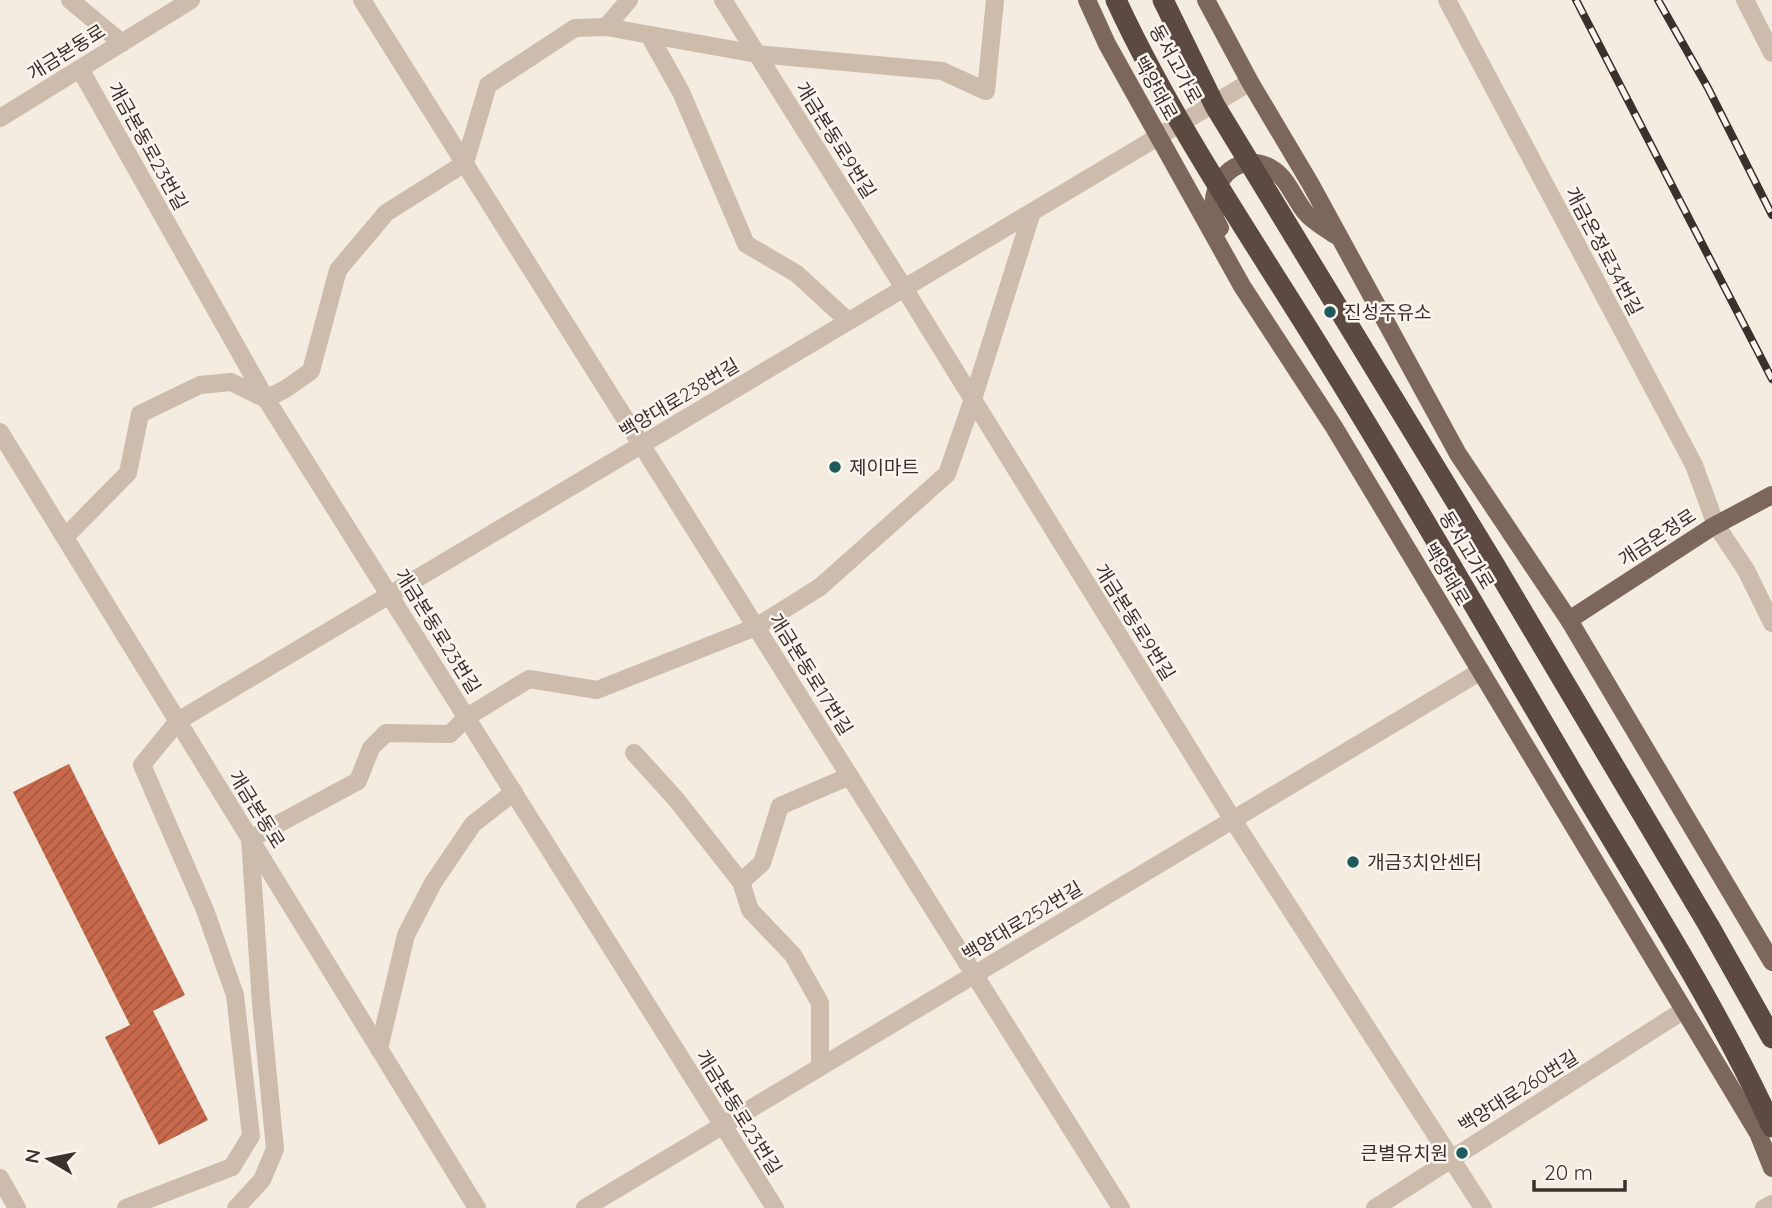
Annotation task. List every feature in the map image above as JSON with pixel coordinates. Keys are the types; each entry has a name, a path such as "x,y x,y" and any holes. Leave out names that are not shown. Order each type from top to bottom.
{"highway":[{"name":"동서고가로","path":"1116,0 1130,30 1212,174 1321,349 1667,933 1751,1081 1765,1130"},
{"name":"동서고가로","path":"1163,0 1215,106 1494,564 1709,926 1772,1038"}],"main road":[{"name":"백양대로","path":"1087,0 1107,44 1242,286 1334,427 1684,1010 1765,1130 1772,1168"},
{"path":"1206,0 1458,454 1569,620 1772,962"},
{"path":"1242,286 1235,252 1216,221 1212,207 1213,195 1223,174 1237,166 1257,163 1270,167 1282,177 1306,214 1341,239"},
{"name":"개금온정로","path":"1569,620 1716,524 1772,495"},
{"path":"1765,1130 1772,1145"}],"street":[{"path":"70,0 122,43"},
{"name":"개금본동로","path":"0,118 191,0"},
{"name":"개금본동로17번길","path":"362,0 1121,1208"},
{"path":"606,27 629,0"},
{"name":"개금본동로9번길","path":"723,0 1233,820 1483,1208"},
{"name":"개금본동로9번길","path":"757,54 942,71 986,91 995,0"},
{"name":"개금온정로34번길","path":"1447,0 1694,465 1716,524 1746,570 1772,623"},
{"path":"1745,0 1772,53"},
{"path":"65,537 128,472 140,414 200,385 231,382 266,399 311,371 338,270 386,213 465,163 488,85 575,28 606,27 757,54"},
{"path":"649,34 681,92 746,244 797,274 848,321"},
{"name":"개금본동로23번길","path":"80,69 266,399 775,1208"},
{"name":"백양대로238번길","path":"126,1208 232,1167 251,1136 235,995 205,910 142,765 178,721 1250,82"},
{"path":"236,1208 262,1180 275,1149 250,839 358,781 371,748 386,733 450,734 467,717 529,679 597,690 756,627 820,587 947,474 1032,212"},
{"name":"개금본동로","path":"0,432 477,1208"},
{"name":"백양대로252번길","path":"585,1208 1481,671"},
{"path":"634,753 741,882 750,910 793,955 820,1003 820,1067"},
{"path":"741,882 762,863 780,806 850,776"},
{"path":"379,1049 406,935 433,883 473,824 514,792"},
{"name":"백양대로260번길","path":"1376,1208 1684,1010"},
{"path":"0,1178 17,1208"},
{"path":"1764,1208 1772,1204"}],"building":[{"path":"69,764 185,995 153,1011 208,1120 159,1145 105,1037 130,1025 13,792"}],"railway":[{"path":"1576,0 1772,379"},
{"path":"1658,0 1708,88 1772,215"}],"place":[{"name":"진성주유소","path":"1330,312"},
{"name":"제이마트","path":"835,467"},
{"name":"개금3치안센터","path":"1353,862"},
{"name":"큰별유치원","path":"1462,1153"}]}
